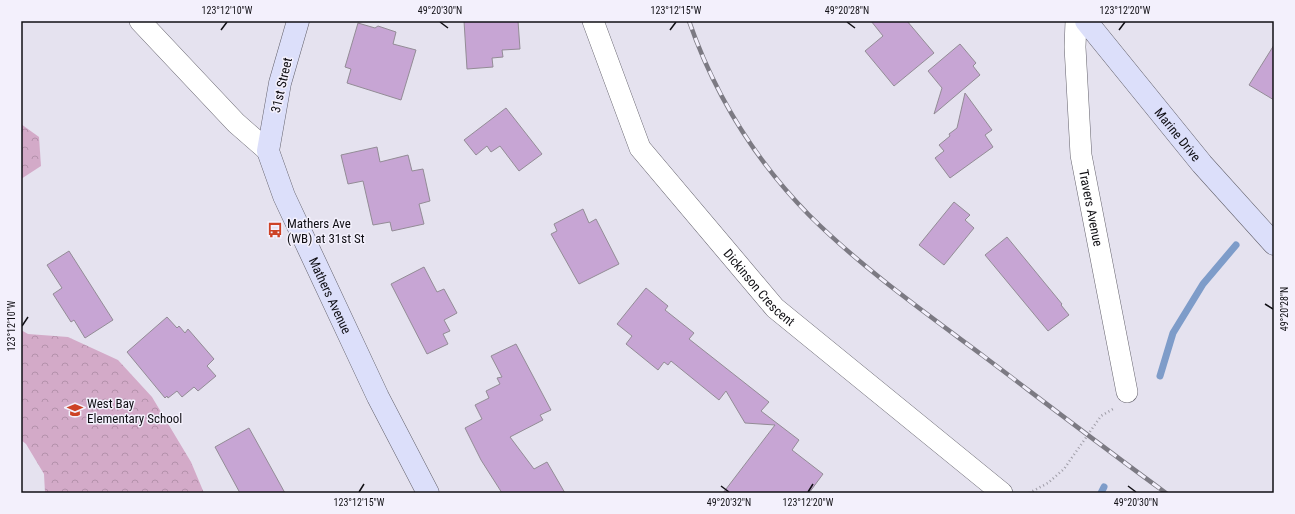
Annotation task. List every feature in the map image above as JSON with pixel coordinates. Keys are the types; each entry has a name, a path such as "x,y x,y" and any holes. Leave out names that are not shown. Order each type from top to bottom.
{"street":[{"path":"140,21 236,123 268,150"},
{"name":"31st Street","path":"268,150 280,83 298,21"},
{"name":"Dickinson Crescent","path":"593,21 640,148 775,308 1002,493"},
{"name":"Travers Avenue","path":"1076,21 1075,47 1081,155 1127,392"},
{"name":"Marine Drive","path":"1086,21 1202,164 1274,244"},
{"name":"Mathers Avenue","path":"268,150 284,196 378,397 428,493"}],"path":[{"path":"1029,493 1048,483 1064,469 1101,416 1110,411 1127,392"}],"green space":[{"path":"21,124 39,137 41,166 21,179"},
{"name":"West Bay Elementary School","path":"21,330 28,334 68,337 118,360 152,397 191,462 204,493 45,493 44,474 26,444 21,440"}],"building":[{"path":"464,21 518,21 520,49 502,50 503,57 492,58 493,67 467,69"},
{"path":"871,21 907,21 934,53 894,86 865,51 883,36"},
{"path":"358,23 375,28 378,26 396,32 393,44 416,50 401,100 347,83 351,69 345,67"},
{"path":"960,44 976,63 973,66 980,75 934,114 942,88 928,71"},
{"path":"1274,45 1274,100 1249,85"},
{"path":"965,93 992,130 985,135 993,147 950,178 935,158 944,151 939,145 957,128"},
{"path":"506,108 542,154 519,171 500,146 491,152 487,146 476,155 464,140"},
{"path":"377,147 380,162 408,155 412,171 423,169 430,201 419,204 424,224 392,231 390,222 373,225 363,181 348,184 341,155"},
{"path":"954,202 970,215 965,220 974,228 944,265 919,245"},
{"path":"583,209 589,223 596,219 619,264 579,284 551,234 557,231 554,224"},
{"path":"1007,237 1062,304 1061,305 1069,315 1048,331 985,255"},
{"path":"69,251 113,320 85,338 74,320 71,322 53,294 62,288 47,265"},
{"path":"424,267 437,292 444,289 457,313 444,320 450,331 443,334 448,344 427,354 391,284"},
{"path":"646,288 668,306 665,310 694,333 689,339 769,402 761,411 799,440 792,450 823,474 809,493 723,493 775,425 745,423 726,391 719,400 671,361 668,365 664,362 658,370 626,344 632,336 617,324"},
{"path":"167,317 177,328 179,326 185,333 188,329 214,359 207,366 216,376 198,391 194,387 182,397 177,391 168,398 167,396 165,398 127,352"},
{"path":"516,344 551,410 540,415 543,420 510,437 534,469 547,462 565,493 502,493 481,460 465,428 482,419 475,405 489,398 486,391 500,384 497,378 502,377 491,356"},
{"path":"249,428 285,493 240,493 215,447"}],"waterway":[{"path":"1160,376 1173,333 1203,284 1236,245"},
{"path":"1101,493 1104,487"}],"railway":[{"path":"689,21 711,74 738,124 771,172 809,215 871,271 1166,493"}],"place":[{"name":"Mathers Ave (WB) at 31st St","path":"275,230"},
{"name":"West Bay Elementary School","path":"75,410"}]}
